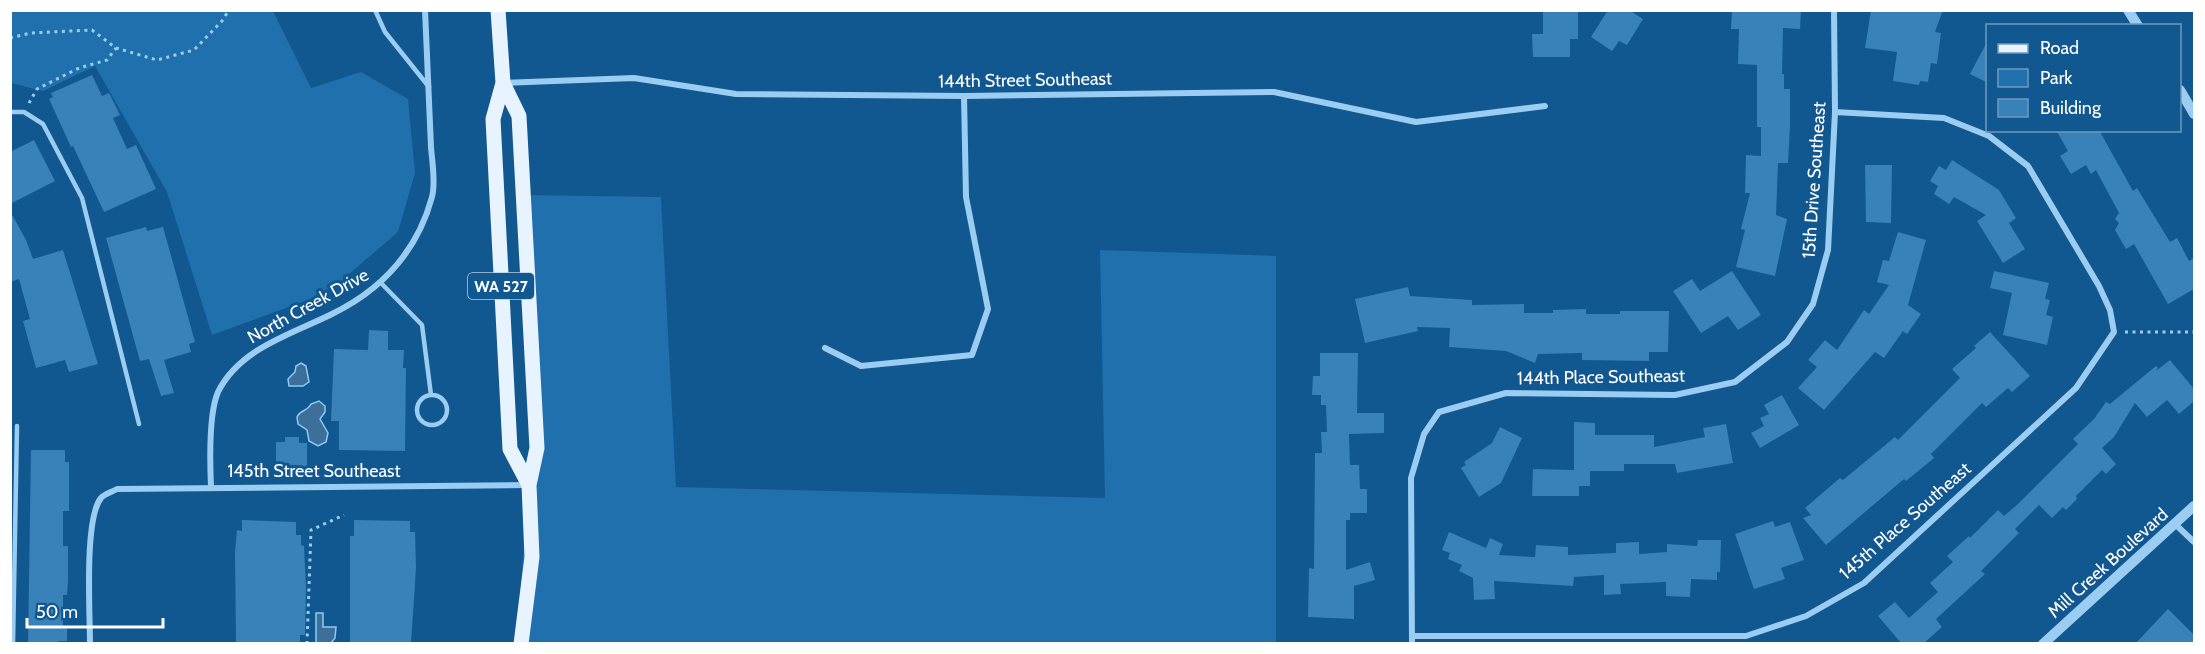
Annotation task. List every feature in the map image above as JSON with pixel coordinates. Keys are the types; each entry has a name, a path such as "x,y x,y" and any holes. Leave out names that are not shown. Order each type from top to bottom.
{"main road":[{"name":"WA 527","path":"498,10 503,83 493,119 510,449 529,485"},
{"name":"WA 527","path":"503,83 519,116 537,448 529,485 532,557 521,644"}],"street":[{"name":"North Creek Drive","path":"211,487 212,423 218,393 240,363 276,339 334,313 381,283 402,261 420,231 433,195 425,10"},
{"name":"15th Drive Southeast","path":"1787,342 1813,304 1828,250 1835,112 1834,10"},
{"path":"2128,10 2137,24"},
{"name":"144th Street Southeast","path":"503,83 634,78 736,94 964,96 1274,92 1416,122 1545,106"},
{"path":"2181,92 2194,114"},
{"path":"825,348 861,366 972,355 988,309 966,197 964,96"},
{"path":"1835,112 1944,118 1989,136 2028,166 2099,286 2110,310 2114,332"},
{"name":"145th Place Southeast","path":"1412,636 1746,636 1806,616 1864,583 2076,388 2114,332"},
{"name":"144th Place Southeast","path":"1412,636 1411,478 1424,434 1439,412 1506,393 1675,395 1735,382 1787,342"},
{"name":"145th Street Southeast","path":"90,644 90,532 94,512 102,497 117,489 529,485"},
{"name":"Mill Creek Boulevard","path":"2043,644 2194,506"},
{"path":"2175,524 2194,543"},
{"path":"1412,636 1412,644"},
{"path":"1650,636 1650,644"}],"lane":[{"path":"375,10 385,32 429,87"},
{"path":"10,112 24,112 43,124 82,198 139,424"},
{"path":"381,283 422,325 430,395"},
{"path":"430,395 440,397 446,404 444,418 437,424 423,421 418,413 419,403 430,395"},
{"path":"14,644 17,426"}],"path":[{"path":"10,38 31,33 92,30 116,48 157,60 194,50 222,21 229,10"},
{"path":"24,112 37,89 79,68 107,60 116,48"},
{"path":"2114,332 2194,332"},
{"path":"307,644 311,530 344,515"}],"green space":[{"path":"11,10 273,11 311,88 361,72 408,99 415,173 398,232 327,293 212,335 167,192 95,66 43,91 11,83"},
{"path":"523,195 661,197 676,487 1105,498 1100,250 1276,256 1276,643 516,644 529,485 537,448"}],"shaded area":[{"path":"301,363 306,366 309,382 303,386 289,386 288,379 295,372 296,366"},
{"path":"319,401 325,406 325,412 320,419 328,433 326,442 318,446 309,441 307,430 298,424 297,417 311,404"},
{"path":"316,613 323,613 323,627 336,627 335,638 331,643 316,643"}],"building":[{"path":"1543,10 1578,10 1578,39 1570,39 1570,57 1533,57 1532,34 1543,34"},
{"path":"1608,10 1629,10 1643,19 1627,45 1619,41 1612,51 1591,37"},
{"path":"1732,10 1801,10 1800,29 1783,28 1782,74 1784,74 1784,89 1790,89 1790,127 1788,163 1778,163 1776,215 1787,219 1775,276 1736,267 1745,230 1741,229 1750,193 1745,193 1746,155 1761,156 1761,127 1757,127 1757,65 1738,64 1739,29 1731,29"},
{"path":"1871,10 1943,10 1935,32 1941,33 1937,64 1931,63 1928,82 1920,81 1919,85 1893,81 1897,52 1865,48"},
{"path":"1986,44 1986,82 1970,74"},
{"path":"92,75 102,96 109,93 120,115 113,118 127,149 136,145 156,189 104,212 49,99 53,97 51,93"},
{"path":"2057,132 2100,132 2133,191 2137,188 2170,242 2177,238 2189,261 2194,258 2194,289 2168,304 2134,244 2126,249 2115,230 2119,223 2115,219 2119,213 2096,170 2091,174 2086,165 2071,174 2060,156 2068,151"},
{"path":"34,140 55,181 10,204 10,152"},
{"path":"1952,160 1999,190 2016,218 2009,223 2025,249 2003,263 1977,221 1986,215 1954,197 1949,204 1934,194 1938,186 1930,181 1939,166 1946,170"},
{"path":"1865,165 1892,165 1891,223 1866,222"},
{"path":"10,211 26,240 33,259 63,250 98,364 69,372 65,360 36,368 23,321 30,319 19,279 10,282"},
{"path":"146,227 147,231 163,227 195,342 189,344 191,352 164,360 174,393 161,396 149,359 140,361 106,238"},
{"path":"1898,232 1926,240 1908,305 1921,314 1907,334 1903,331 1884,358 1875,352 1824,410 1798,388 1817,367 1808,360 1825,340 1837,350 1864,310 1869,314 1889,285 1877,282 1883,260 1889,261"},
{"path":"1732,271 1761,315 1738,330 1728,316 1701,333 1673,291 1692,279 1700,291"},
{"path":"1994,271 2049,283 2045,299 2050,300 2046,315 2053,317 2047,345 2003,335 2012,293 1990,288"},
{"path":"1408,287 1410,296 1472,300 1472,305 1524,304 1524,313 1553,313 1553,310 1586,309 1586,314 1669,311 1668,352 1649,352 1649,361 1582,360 1582,353 1538,354 1535,363 1506,351 1449,347 1450,328 1417,327 1418,331 1365,343 1355,299"},
{"path":"369,330 388,331 388,350 404,350 403,368 406,368 405,451 339,450 339,421 331,421 334,349 368,350"},
{"path":"1990,332 2030,376 2012,392 2008,388 1986,407 1982,403 1931,454 1934,458 1906,481 1904,479 1826,545 1803,518 1811,515 1805,508 1840,478 1843,480 1895,437 1898,440 1960,378 1952,369"},
{"path":"1320,353 1358,353 1357,413 1384,413 1384,433 1349,434 1350,465 1359,465 1360,489 1367,489 1367,513 1350,513 1350,520 1346,520 1346,570 1370,562 1375,580 1354,586 1354,619 1308,617 1309,568 1314,569 1315,453 1322,453 1321,432 1327,432 1326,405 1321,405 1321,395 1312,395 1313,376 1320,376"},
{"path":"2170,360 2194,389 2194,401 2179,414 2167,400 2147,417 2135,403 2114,437 2102,448 2116,464 2106,474 2102,470 2076,496 2077,499 2066,510 2063,507 2052,518 2039,505 2015,529 2019,533 1981,571 1985,574 1936,619 1942,627 1923,644 1902,644 1878,616 1895,602 1909,618 1938,592 1930,583 1953,562 1947,556 1969,536 1970,538 1998,510 2004,516 2018,504 2078,444 2073,439 2094,419 2106,402 2110,404 2156,366 2158,368 2156,371"},
{"path":"1782,395 1799,425 1760,448 1751,433 1764,426 1760,418 1769,414 1764,405"},
{"path":"1574,422 1595,423 1595,435 1654,435 1654,447 1705,437 1703,428 1726,424 1733,463 1677,473 1675,464 1624,464 1624,471 1590,471 1590,486 1579,486 1579,496 1532,496 1533,469 1574,470"},
{"path":"1500,427 1522,438 1501,483 1479,497 1461,468 1466,465 1464,462 1492,443"},
{"path":"285,437 299,437 299,443 307,443 307,468 276,468 276,442 285,442"},
{"path":"31,450 65,450 65,462 69,462 69,511 63,511 63,546 68,546 67,595 63,595 63,627 67,628 67,641 59,641 59,644 28,644"},
{"path":"242,520 296,522 296,535 301,535 301,545 304,546 306,588 305,635 300,635 300,644 236,644 235,552 237,530 242,531"},
{"path":"354,520 410,521 410,532 415,532 416,568 411,644 350,644 350,536 354,536"},
{"path":"1773,521 1775,527 1790,522 1804,560 1781,568 1785,579 1754,589 1735,534"},
{"path":"1449,532 1486,548 1490,538 1503,544 1499,555 1535,557 1536,545 1568,547 1568,555 1616,553 1616,543 1639,542 1639,554 1667,552 1667,544 1697,546 1698,540 1721,540 1720,572 1717,572 1717,580 1691,579 1690,597 1666,596 1666,582 1620,584 1621,594 1604,595 1604,575 1574,577 1573,586 1494,581 1495,599 1474,600 1473,578 1459,571 1462,565 1448,559 1450,553 1442,550"},
{"path":"2168,609 2194,635 2194,644 2135,644"}]}
